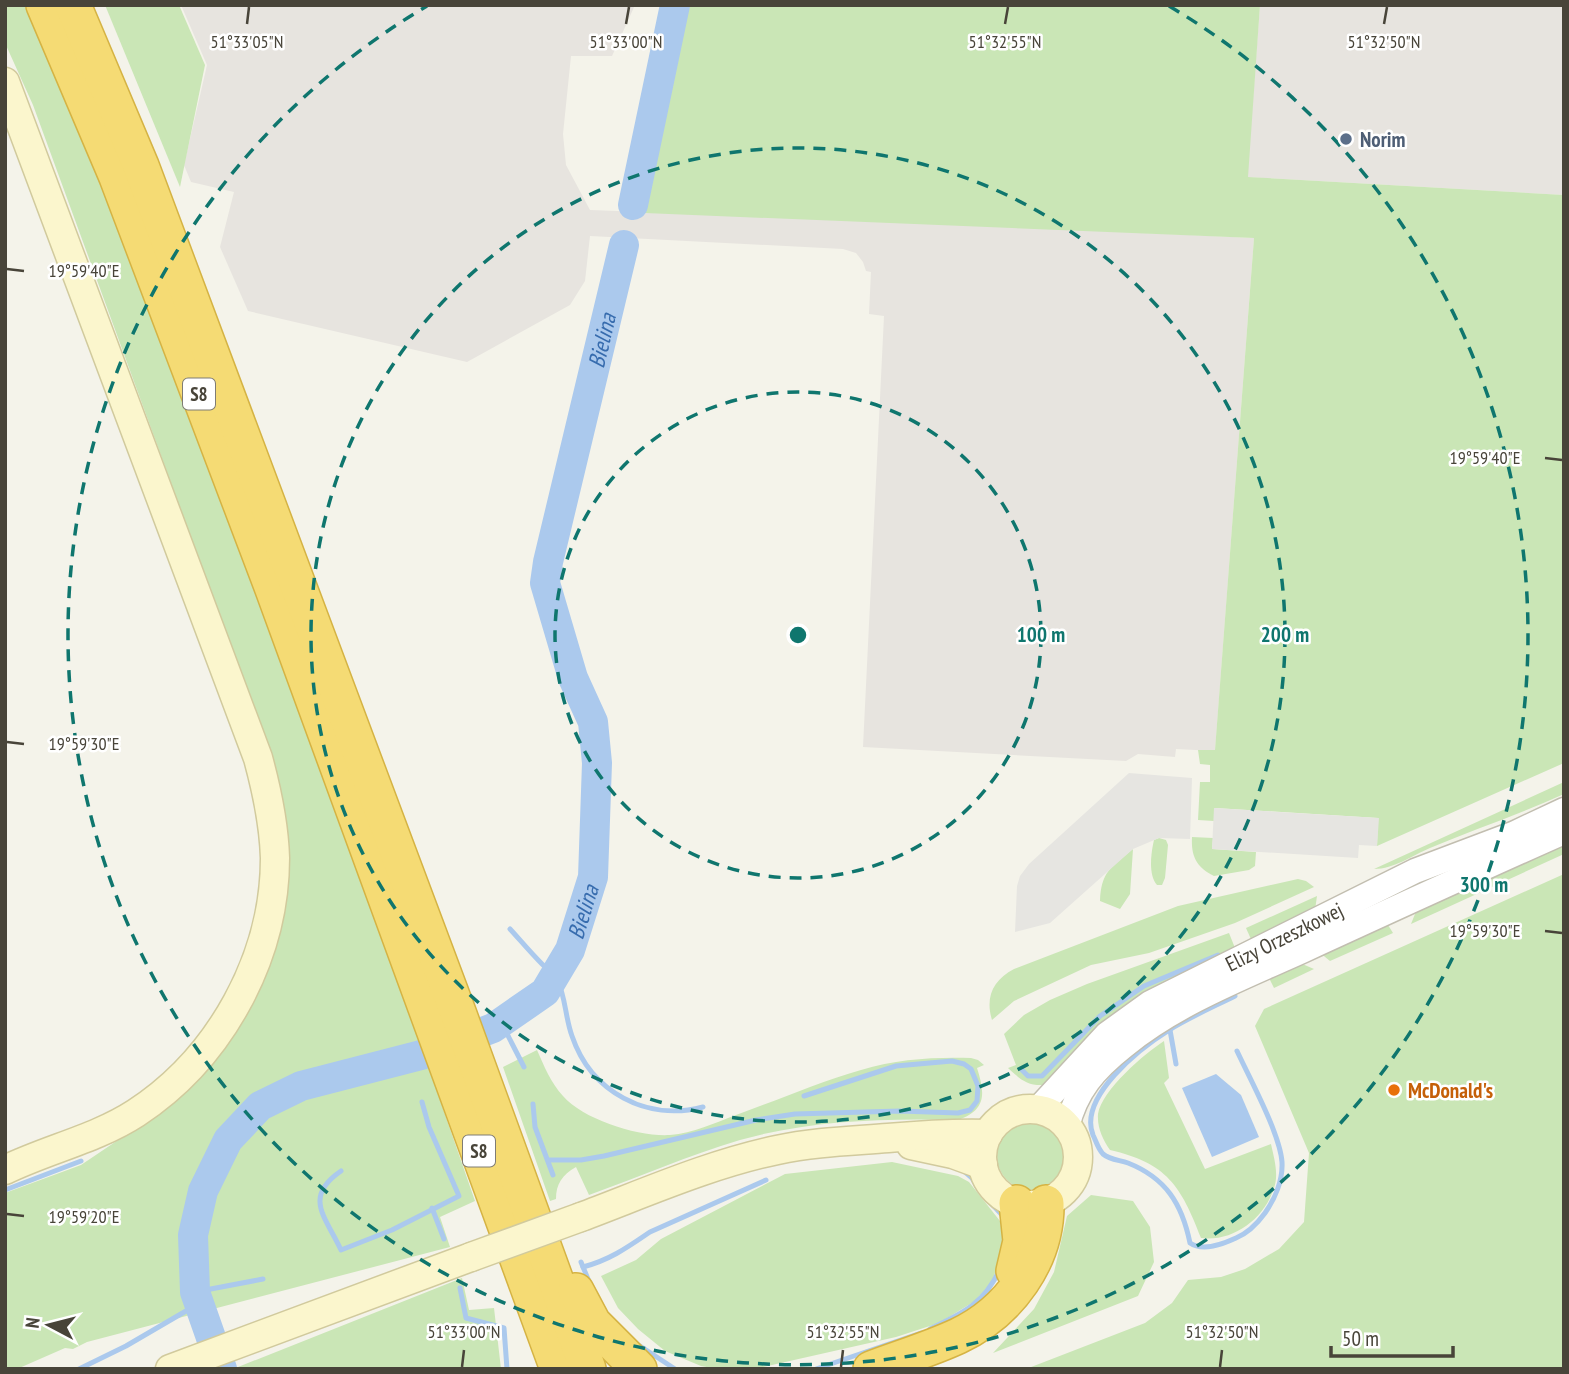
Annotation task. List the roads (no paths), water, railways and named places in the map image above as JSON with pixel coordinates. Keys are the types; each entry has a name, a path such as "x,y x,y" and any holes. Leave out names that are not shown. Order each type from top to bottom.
{"highway":[{"name":"S8","path":"44,5 117,177 446,1020"},
{"name":"S8","path":"73,5 142,166 522,1231 558,1369"},
{"path":"871,1369 959,1336 996,1309 1012,1277 1019,1253 1021,1228 1031,1203"},
{"name":"S8","path":"522,1231 588,1369"},
{"path":"522,1231 532,1369"},
{"path":"522,1231 568,1276 593,1323 639,1369"}],"main road":[{"path":"5,82 258,758 271,815 275,860 272,901 260,950 242,993 221,1029 194,1064 166,1091 135,1114 101,1132 5,1170"},
{"path":"1021,1110 1037,1110 1059,1118 1068,1127 1077,1147 1077,1170 1070,1184 1059,1195 1031,1203 1004,1198 995,1189 983,1166 983,1149 988,1134 1006,1116 1021,1110"},
{"path":"180,1365 682,1179 764,1153 837,1140 913,1134 988,1134"},
{"path":"888,1138 953,1154 983,1166"}],"street":[{"name":"Elizy Orzeszkowej","path":"1037,1110 1107,1034 1150,1003 1394,881 1513,834 1564,810"},
{"name":"Elizy Orzeszkowej","path":"1068,1127 1073,1103 1096,1070 1156,1023 1259,971 1564,832"}],"water":[{"path":"1216,1074 1241,1095 1259,1137 1212,1157 1182,1088"}],"waterway":[{"name":"Bielina","path":"633,205 675,5"},
{"name":"Bielina","path":"222,1369 195,1292 193,1235 203,1191 228,1140 260,1106 301,1086 425,1054 493,1028 545,992 570,950 593,877 597,763 593,722 573,678 545,583 624,245"},
{"path":"510,929 556,977 572,1036 581,1056 607,1087 642,1106 682,1111 703,1107"},
{"path":"1022,1070 1028,1076 1042,1076 1100,1016 1144,986 1218,955"},
{"path":"1235,996 1169,1030 1128,1061 1103,1090 1094,1105 1091,1120 1093,1135 1103,1154 1153,1176 1170,1194 1182,1216 1190,1243 1195,1246 1225,1243 1252,1228 1272,1202 1281,1176 1282,1162 1276,1137 1237,1051"},
{"path":"501,1022 524,1067"},
{"path":"1170,1030 1176,1064"},
{"path":"548,1160 581,1160 604,1156 756,1120 795,1114 900,1111 958,1113 970,1110 977,1101 978,1086 971,1069 952,1061 896,1066 804,1096"},
{"path":"341,1171 329,1180 320,1198 324,1217 341,1250 392,1230 459,1196 429,1127 422,1102"},
{"path":"533,1104 535,1127 553,1175"},
{"path":"5,1190 81,1161"},
{"path":"964,1171 1003,1216"},
{"path":"583,1267 610,1257 650,1232 766,1180"},
{"path":"432,1208 444,1239"},
{"path":"581,1262 590,1284"},
{"path":"930,1329 980,1299 1000,1269"},
{"path":"195,1292 263,1279"},
{"path":"460,1288 466,1318 504,1328 507,1369"},
{"path":"79,1369 126,1346 198,1304"},
{"path":"816,1369 921,1333"},
{"path":"640,1346 675,1369"}],"place":[{"name":"Norim","path":"1346,139"},
{"name":"McDonald's","path":"1394,1090"}]}
